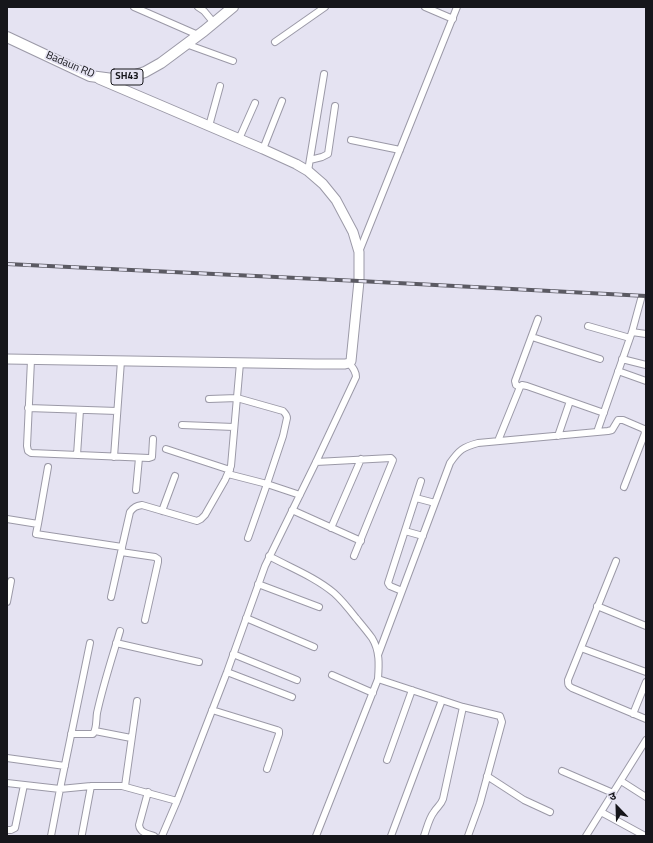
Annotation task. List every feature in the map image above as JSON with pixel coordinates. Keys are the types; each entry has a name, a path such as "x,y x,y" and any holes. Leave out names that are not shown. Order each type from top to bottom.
{"main road":[{"name":"Badaun RD","path":"7,37 90,76 113,79 129,77 145,72 161,63 233,7"},
{"path":"7,359 316,364 348,363 351,361 359,280 359,252 353,232 336,200 323,184 308,171 264,149 90,76"}],"street":[{"path":"134,7 198,35"},
{"path":"198,7 214,23"},
{"path":"275,42 325,7"},
{"path":"425,7 453,19"},
{"path":"359,252 457,7"},
{"path":"186,44 233,60"},
{"path":"308,171 324,74"},
{"path":"209,126 220,86"},
{"path":"264,149 282,101"},
{"path":"239,139 255,103"},
{"path":"310,160 326,156 328,154 335,106"},
{"path":"351,140 400,150"},
{"path":"597,432 631,335 641,299"},
{"path":"520,387 516,385 515,381 538,319"},
{"path":"588,326 631,335 646,334"},
{"path":"532,337 600,359"},
{"path":"622,359 646,365"},
{"path":"31,360 26,446 28,451 31,453 149,458 152,457 154,438"},
{"path":"114,457 121,361"},
{"path":"111,597 130,512 133,508 142,506 197,521 205,515 229,472 231,466 240,363"},
{"path":"162,836 227,672 269,556 356,378 354,369 348,363"},
{"path":"618,372 646,381"},
{"path":"520,387 522,385 528,386 604,413"},
{"path":"498,441 520,387"},
{"path":"209,399 237,398 283,411 287,416 283,436 248,538"},
{"path":"558,436 570,401"},
{"path":"28,408 117,411"},
{"path":"77,456 80,410"},
{"path":"378,655 450,463 458,452 466,446 478,443 608,431 612,430 618,420 623,420 644,429 645,431 643,447 624,487"},
{"path":"182,425 234,426"},
{"path":"166,449 229,472 300,495"},
{"path":"136,490 139,458"},
{"path":"316,462 391,458 393,460 354,556"},
{"path":"331,528 361,459"},
{"path":"48,467 36,534 122,549 155,557 158,562 145,620"},
{"path":"162,511 175,476"},
{"path":"402,591 390,586 388,583 422,481"},
{"path":"416,498 435,503"},
{"path":"292,510 361,541"},
{"path":"7,519 38,524"},
{"path":"405,531 423,536"},
{"path":"269,556 318,581 343,601 371,637 376,646 378,655 378,679 316,836"},
{"path":"616,561 597,606 568,683 569,686 646,719"},
{"path":"7,602 8,590 11,581"},
{"path":"258,584 319,607"},
{"path":"597,606 645,624"},
{"path":"246,618 314,647"},
{"path":"95,731 99,705 120,631"},
{"path":"51,836 90,643"},
{"path":"116,643 199,662"},
{"path":"581,648 646,672"},
{"path":"233,654 297,680"},
{"path":"227,672 292,697"},
{"path":"332,675 373,693"},
{"path":"378,679 463,707 500,716 502,722 480,803 468,836"},
{"path":"633,714 646,682"},
{"path":"387,760 412,690"},
{"path":"125,786 136,700"},
{"path":"391,836 442,700"},
{"path":"424,836 431,816 441,804 443,799 463,707"},
{"path":"212,710 279,731 267,769"},
{"path":"71,734 93,734 95,731 132,738"},
{"path":"589,835 601,812 646,740"},
{"path":"7,758 65,766"},
{"path":"562,771 613,793"},
{"path":"487,776 524,800 550,812"},
{"path":"621,781 646,797"},
{"path":"7,783 60,789 91,786 125,786 177,801"},
{"path":"7,830 15,828 24,785"},
{"path":"82,834 91,786"},
{"path":"148,792 139,829 154,836"},
{"path":"601,812 645,836"}],"railway":[{"path":"7,264 646,296"}]}
